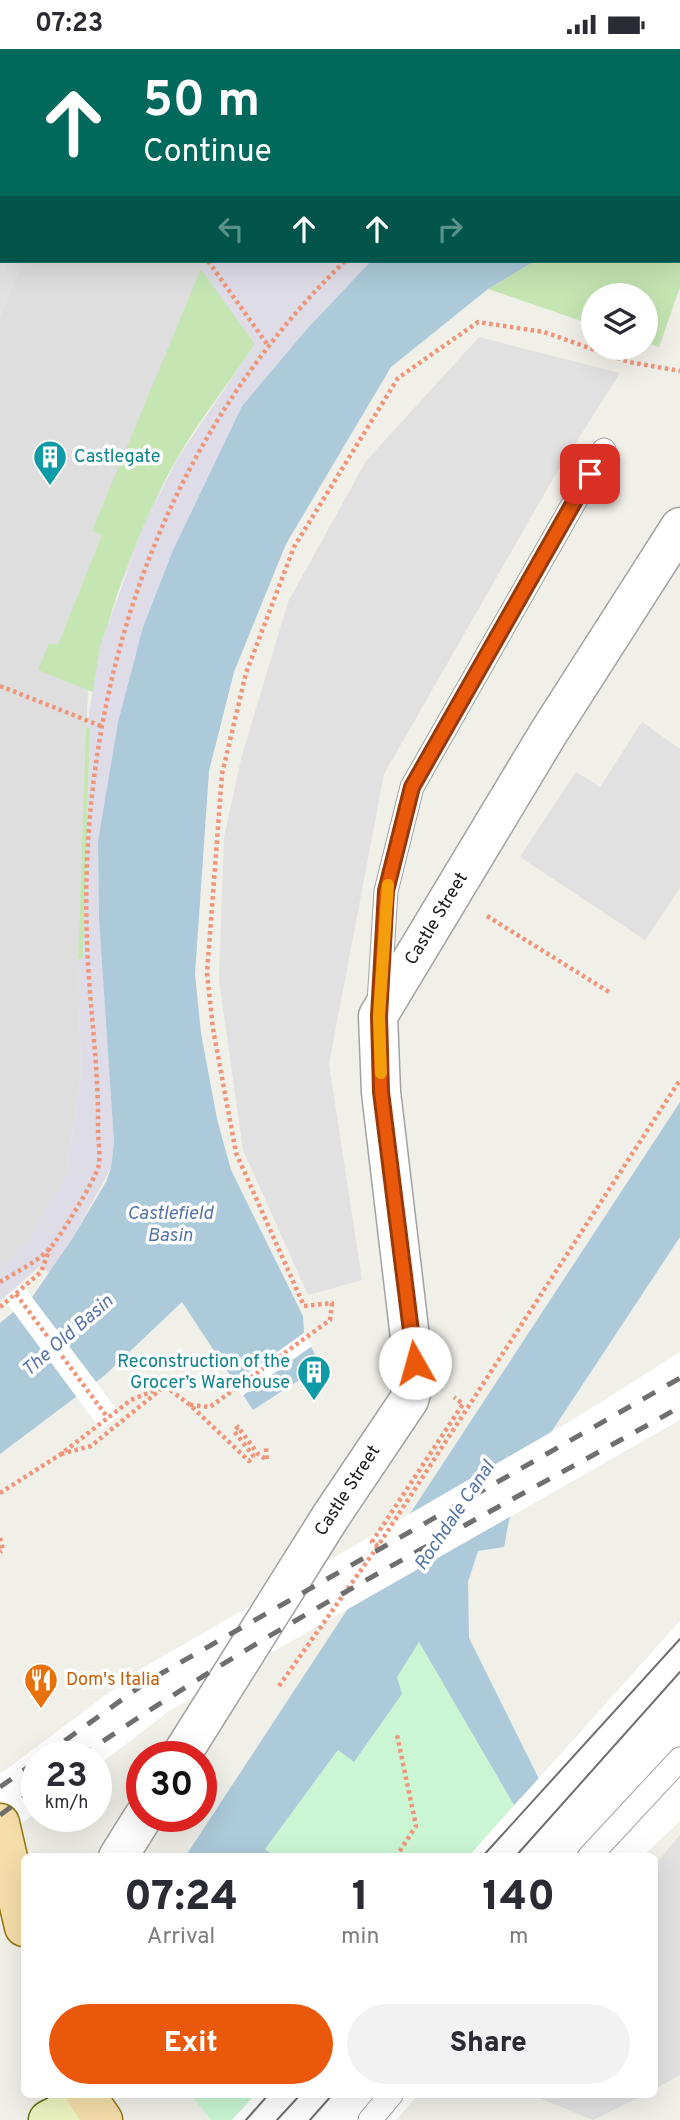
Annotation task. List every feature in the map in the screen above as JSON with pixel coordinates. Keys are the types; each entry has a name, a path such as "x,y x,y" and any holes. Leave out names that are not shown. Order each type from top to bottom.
{"main road":[{"path":"0,1823 21,1914"},
{"path":"48,2120 93,2104"}],"street":[{"name":"Castle Street","path":"190,1741 331,1516 408,1400 415,1380 381,1092 379,1016 549,732 680,527"},
{"path":"120,1853 134,1832"}],"lane":[{"path":"379,1016 386,891 412,787 604,450"},
{"path":"593,1853 680,1759"},
{"path":"370,2120 388,2098"}],"path":[{"path":"209,263 267,344"},
{"path":"0,1307 41,1272 50,1248 98,1168 99,1079 87,916 88,864 101,726 118,649 136,588 161,524 187,472 267,344 343,263"},
{"path":"190,1405 210,1407 330,1320 332,1303 304,1306 236,1153 207,973 222,774 246,673 294,547 398,378 478,322 544,332 629,362 680,371"},
{"path":"0,686 101,726"},
{"path":"483,913 610,992"},
{"path":"278,1688 378,1546 680,1080"},
{"path":"0,1282 50,1248"},
{"path":"16,1294 108,1418"},
{"path":"0,1493 61,1454 131,1400 165,1386"},
{"path":"165,1386 190,1405 249,1461 254,1457 234,1431 238,1427 258,1454 267,1460 266,1448"},
{"path":"61,1454 91,1446 165,1386"},
{"path":"0,1538 3,1551 0,1552"},
{"path":"397,1735 416,1826 399,1853"}],"shaded area":[{"path":"0,263 269,263 190,421 89,660 78,959 81,1076 66,1176 28,1240 0,1269"},
{"path":"1,263 23,263 0,319"},
{"path":"196,263 369,263 306,330 242,406 173,550 143,627 118,722 98,841 99,919 114,1142 111,1168 72,1239 49,1274 41,1265 0,1301 0,1269 28,1240 66,1176 81,1076 78,959 83,958 90,728 87,727 100,646 145,524 177,459 255,344"},
{"path":"479,337 620,373 554,477 384,774 329,1064 362,1280 308,1295 243,1150 219,980 224,837 242,755 288,602 366,461"},
{"path":"642,722 680,749 680,888 645,940 520,857 576,772 600,787"},
{"path":"680,1835 680,2075 658,2087 658,1861"},
{"path":"539,2098 638,2098 593,2120"}],"green space":[{"path":"532,263 680,263 680,287 659,347 658,283 581,283 581,321 488,289"},
{"path":"201,269 255,344 185,445 148,515 115,602 93,692 38,670 49,643 58,645 102,535 92,531"},
{"path":"86,727 90,728 83,959 78,959"},
{"path":"419,1642 514,1805 472,1853 270,1853 265,1849 339,1749 354,1762 402,1694 396,1677"},
{"path":"193,2098 252,2098 232,2120 211,2120"}],"water":[{"name":"Castlefield Basin","path":"369,263 532,263 488,289 391,367 286,544 234,672 209,771 195,974 201,1033 217,1119 231,1170 303,1316 304,1333 321,1366 253,1410 182,1302 105,1375 0,1454 0,1323 33,1296 72,1239 106,1182 111,1168 114,1142 99,919 98,841 118,722 143,627 173,550 242,406 306,330"},
{"name":"Rochdale Canal","path":"680,1102 680,1237 542,1446 509,1520 504,1547 478,1551 468,1582 469,1638 539,1779 514,1805 419,1642 397,1677 402,1694 354,1762 338,1750 265,1849 270,1853 188,1853 201,1832 217,1832 217,1808"}],"pier":[{"path":"22,1284 121,1415 101,1430 4,1299"},
{"path":"304,1333 312,1346 242,1396 233,1383"},
{"path":"680,1352 680,1420 169,1711 130,1741 126,1741 126,1744 112,1755 112,1741 44,1741 141,1669 579,1416"},
{"path":"680,1621 680,1821 646,1853 472,1853"},
{"path":"21,1758 21,1824 0,1839 0,1774"},
{"path":"252,2098 415,2098 396,2120 232,2120"}],"tram line":[{"path":"486,1853 680,1639"},
{"path":"519,1853 680,1672"},
{"path":"246,2120 265,2098"},
{"path":"277,2120 297,2098"},
{"path":"310,2120 329,2098"}],"railway":[{"path":"64,1741 148,1681 680,1378"},
{"path":"104,1741 300,1618 680,1407"},
{"path":"0,1787 21,1772"},
{"path":"0,1815 21,1800"}],"slow traffic":[{"path":"381,1073 379,1016 388,885"}],"place":[{"name":"Castlegate","path":"50,487"},
{"name":"Reconstruction of the Grocer’s Warehouse","path":"314,1402"},
{"name":"Dom's Italia","path":"41,1710"}],"route":[{"path":"415,1363 381,1092 379,1016 386,891 412,787 590,474"}],"water label":[{"name":"The Old Basin","path":"68,1336"}]}
